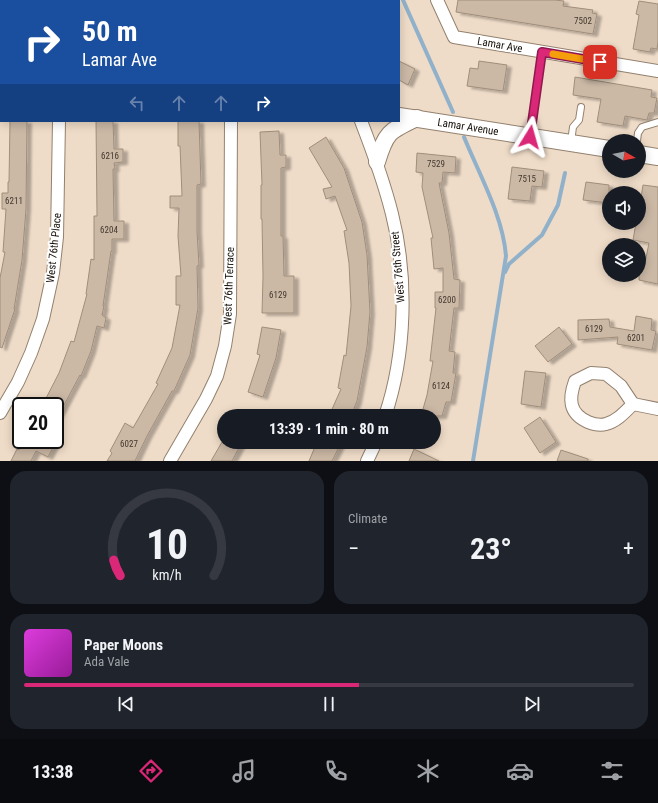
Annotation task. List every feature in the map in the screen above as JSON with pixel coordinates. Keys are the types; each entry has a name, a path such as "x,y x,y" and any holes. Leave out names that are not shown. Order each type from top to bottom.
{"street":[{"name":"Lamar Ave","path":"437,0 454,37 658,71"},
{"name":"Lamar Avenue","path":"400,116 602,148"},
{"path":"377,162 382,144 388,135 396,128 417,118"},
{"name":"West 76th Place","path":"0,413 18,382 31,353 43,319 53,273 57,237 59,122"},
{"name":"West 76th Terrace","path":"170,461 206,399 217,376 225,346 230,314 232,122"},
{"name":"West 76th Street","path":"361,122 377,162 392,214 398,242 402,291 401,337 387,409"},
{"path":"646,155 658,157"},
{"path":"633,404 621,416 606,424 595,425 581,419 572,409 571,394 575,380 591,373 606,374 621,386 633,404 658,409"},
{"path":"367,461 373,449"}],"lane":[{"path":"530,137 542,52"},
{"path":"571,143 573,127 579,120 581,107"},
{"path":"638,134 642,127 658,122"}],"building":[{"path":"458,0 555,0 564,1 563,6 593,10 592,13 597,14 593,34 456,12"},
{"path":"639,1 658,4 657,49 651,48 650,52 633,49 639,15 636,14"},
{"path":"479,61 507,65 503,91 467,86 470,68 478,69"},
{"path":"400,62 415,69 408,85 400,81"},
{"path":"575,77 652,90 651,97 657,98 654,113 649,113 647,120 625,116 623,126 597,122 601,99 573,95"},
{"path":"10,122 27,122 26,209 22,260 15,309 2,348 0,347 0,278 5,252 3,252 6,209 2,209 2,193 8,193"},
{"path":"96,122 113,122 114,149 123,149 123,162 114,163 115,169 113,169 114,221 124,221 124,239 112,239 112,251 102,315 106,318 104,328 97,326 91,351 81,376 80,375 64,405 64,397 47,397 59,373 71,341 74,342 87,294 91,259 94,260 94,216 97,216"},
{"path":"178,122 199,122 201,184 197,185 199,265 197,266 198,308 190,355 174,391 172,391 135,461 107,461 112,453 110,451 125,423 133,428 158,384 156,383 172,348 180,305 176,305 176,276 181,276 178,236 179,208 170,208 170,196 182,196 180,146 178,146"},
{"path":"279,131 280,155 286,155 286,167 281,168 281,236 283,236 284,276 294,276 294,313 262,313 262,185 260,132"},
{"path":"326,137 344,168 362,222 367,255 370,312 367,347 357,401 354,409 332,409 341,389 338,388 344,355 346,356 351,306 349,263 344,231 347,230 335,196 326,199 323,189 332,187 309,148"},
{"path":"417,153 456,157 455,173 443,172 442,183 439,183 449,233 454,279 460,280 459,308 454,308 449,351 455,352 453,373 456,373 451,402 446,402 442,416 441,409 423,409 433,361 430,361 436,308 435,292 443,292 443,268 434,269 431,238 433,238 422,187 423,173 416,172"},
{"path":"512,167 544,171 542,187 532,186 530,201 508,199"},
{"path":"586,182 609,185 602,186 602,202 583,200"},
{"path":"643,185 658,187 658,284 646,281 646,258 649,243 646,242 646,238 633,238 635,230 646,230 646,186"},
{"path":"636,316 652,319 651,330 656,331 652,350 617,344 618,337 578,340 578,320 609,319 610,327 634,331"},
{"path":"262,327 281,330 276,358 263,397 248,392 260,355 257,354"},
{"path":"559,327 572,344 548,362 535,346"},
{"path":"525,371 546,373 541,407 521,404"},
{"path":"540,417 556,442 540,453 524,428"},
{"path":"17,449 52,449 48,457 36,451 31,461 11,461"},
{"path":"218,449 238,449 232,461 211,461"},
{"path":"314,449 338,449 332,461 309,461"},
{"path":"414,449 439,461 409,461"},
{"path":"561,450 588,459 588,461 557,461"}],"waterway":[{"path":"403,0 453,112"},
{"path":"464,137 490,195 504,241 506,256 473,461"},
{"path":"505,272 509,264 542,235 558,205 565,173"}],"slow traffic":[{"path":"553,54 582,59"}],"route":[{"path":"530,137 542,52 600,62"}]}
